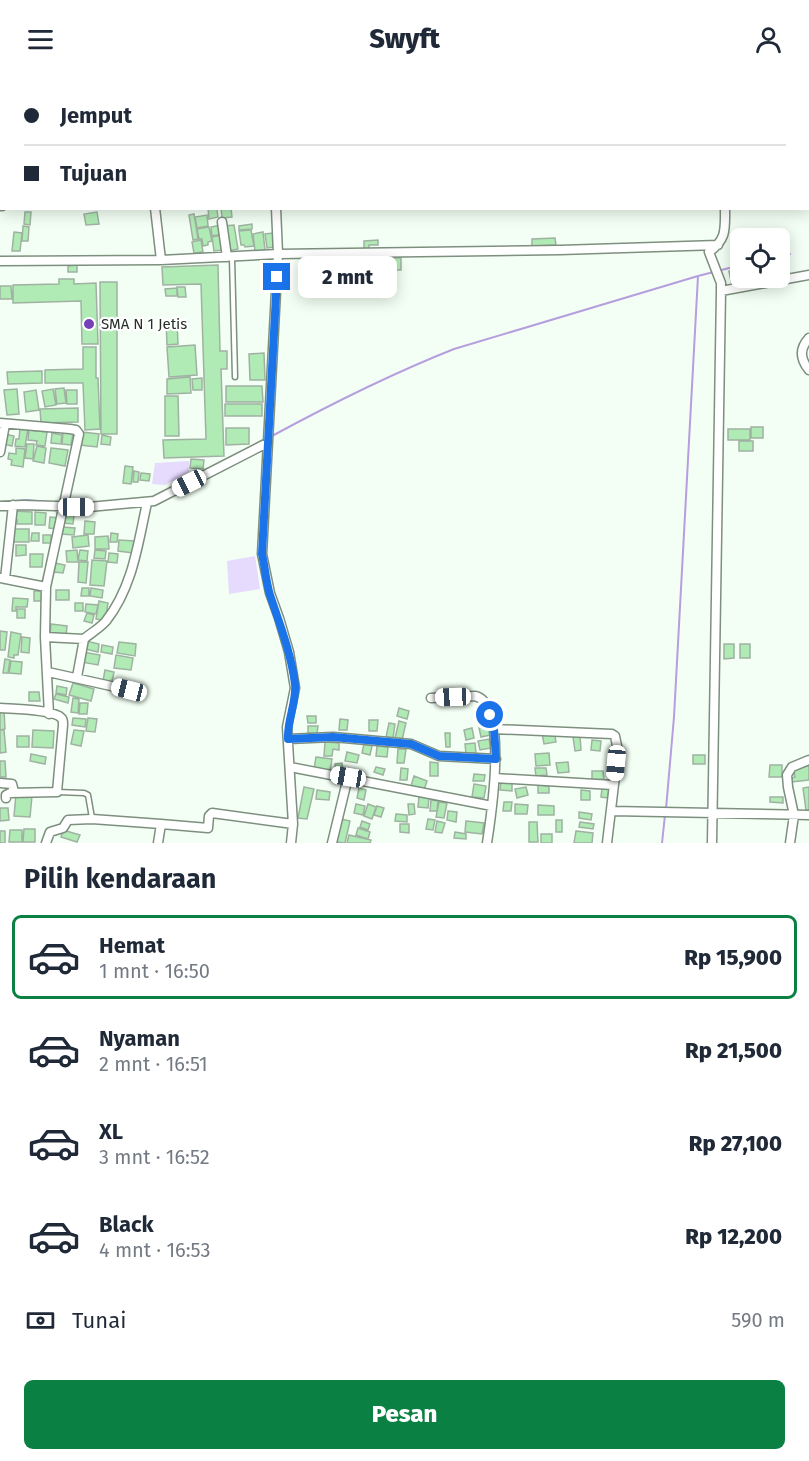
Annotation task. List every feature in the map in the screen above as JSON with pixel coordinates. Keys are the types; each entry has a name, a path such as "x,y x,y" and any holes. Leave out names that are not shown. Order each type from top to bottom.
{"street":[{"path":"155,210 161,260"},
{"path":"276,210 278,254 262,554 270,593 289,652 295,688 289,717 288,739 293,824 291,843"},
{"path":"712,843 721,287 709,252 724,237 725,210"},
{"path":"222,222 230,257"},
{"path":"0,261 161,260 278,254 718,245"},
{"path":"721,287 809,275"},
{"path":"809,338 801,351 802,361 809,370"},
{"path":"0,452 2,423 70,429 80,434 46,587 45,637 49,714"},
{"path":"0,506 147,502 170,493 267,440"},
{"path":"77,677 84,639 105,622 117,605 132,572 147,502"},
{"path":"13,505 2,579 46,587"},
{"path":"45,637 84,639"},
{"path":"48,672 129,690"},
{"path":"431,698 481,697 485,701 494,729 496,759 487,843"},
{"path":"0,708 59,716 63,725 57,792 14,792 8,793 6,798"},
{"path":"494,729 612,734 616,739 618,751 607,843"},
{"path":"288,739 333,737 411,744 439,756 496,759"},
{"path":"790,843 794,815 787,775 792,767 809,760"},
{"path":"290,767 492,806"},
{"path":"332,843 348,777"},
{"path":"495,778 613,785"},
{"path":"0,783 12,784 14,792"},
{"path":"612,811 809,815"},
{"path":"46,843 50,832 63,828 68,820 92,819 208,828 209,816 212,813 293,824"},
{"path":"158,843 161,824"}],"lane":[{"path":"230,257 235,377"},
{"path":"57,792 88,795 92,819"}],"shaded area":[{"path":"189,461 189,472 165,485 152,484 155,463"},
{"path":"255,556 260,589 229,594 227,561"}],"building":[{"path":"208,210 217,210 218,217 209,219"},
{"path":"221,210 231,210 232,217 222,218"},
{"path":"25,212 31,212 30,225 24,224"},
{"path":"97,212 99,224 86,225 84,214"},
{"path":"194,214 198,239 193,240 189,215"},
{"path":"207,215 208,226 197,228 195,217"},
{"path":"252,224 252,229 239,230 239,226"},
{"path":"221,225 223,234 212,236 211,227"},
{"path":"234,225 238,249 228,251 224,226"},
{"path":"23,226 29,227 28,241 22,241"},
{"path":"209,227 212,241 203,246 197,229"},
{"path":"251,230 254,246 241,245 239,231"},
{"path":"14,232 22,233 20,251 12,251"},
{"path":"263,232 265,250 255,251 253,234"},
{"path":"273,233 275,247 267,248 265,234"},
{"path":"222,235 225,250 214,251 212,237"},
{"path":"555,238 556,245 532,246 532,239"},
{"path":"201,240 203,252 194,253 192,242"},
{"path":"378,240 378,245 369,245 369,250 364,250 364,241"},
{"path":"381,258 401,258 401,270 381,270"},
{"path":"77,265 77,272 68,272 68,266"},
{"path":"218,265 220,351 227,351 227,369 221,369 224,456 164,458 163,440 206,439 201,284 163,285 162,267"},
{"name":"SMA N 1 Jetis","path":"59,279 74,279 74,284 96,283 98,344 82,344 81,301 13,303 13,285 59,284"},
{"path":"100,282 117,282 117,434 101,434"},
{"path":"0,286 11,286 12,299 0,299"},
{"path":"177,287 185,287 186,297 178,297"},
{"path":"177,288 177,296 166,296 165,289"},
{"path":"166,320 177,320 178,344 167,345"},
{"path":"195,345 197,375 169,377 167,347"},
{"name":"SMA N 1 Jetis","path":"83,347 96,347 100,429 85,430 83,383 45,383 45,370 83,369"},
{"path":"264,353 265,380 250,380 249,354"},
{"path":"42,371 42,383 8,384 7,372"},
{"path":"190,377 191,393 167,394 167,379"},
{"path":"202,378 202,390 193,390 192,379"},
{"path":"226,386 262,386 263,402 226,402"},
{"path":"64,388 66,403 57,404 55,389"},
{"path":"17,389 19,414 7,415 4,390"},
{"path":"53,389 56,405 45,407 42,391"},
{"path":"36,390 39,410 26,412 24,392"},
{"path":"66,390 77,390 77,404 67,404"},
{"path":"165,396 178,396 179,436 165,436"},
{"path":"225,404 262,404 262,416 225,416"},
{"path":"78,408 78,422 41,423 40,409"},
{"path":"751,427 763,427 763,438 751,438"},
{"path":"20,428 28,428 25,447 15,446 16,439 19,439"},
{"path":"226,428 249,428 249,444 226,445"},
{"path":"728,429 750,429 750,440 728,440"},
{"path":"29,430 47,432 45,446 36,445 37,441 28,440"},
{"path":"63,432 73,434 71,445 62,444"},
{"path":"82,432 99,434 97,447 80,445"},
{"path":"52,433 62,435 61,444 51,443"},
{"path":"5,434 14,436 12,446 3,444"},
{"path":"102,435 111,437 110,445 101,444"},
{"path":"739,441 753,441 753,451 739,451"},
{"path":"27,444 34,444 33,459 25,458"},
{"path":"37,446 46,448 44,463 33,461"},
{"path":"16,448 25,449 23,467 11,465 12,460 8,459 9,453 16,454"},
{"path":"51,448 68,450 65,466 49,463"},
{"path":"191,459 204,460 203,469 190,468"},
{"path":"125,466 133,467 131,484 123,483"},
{"path":"134,471 139,472 138,482 133,482"},
{"path":"141,473 150,474 149,481 140,480"},
{"path":"13,511 32,512 32,524 17,524 17,520 13,520"},
{"path":"35,512 46,513 45,525 35,525"},
{"path":"63,513 74,515 73,524 62,523"},
{"path":"50,517 58,518 57,529 49,528"},
{"path":"85,521 95,522 94,534 84,534"},
{"path":"62,527 75,528 74,535 61,534"},
{"path":"14,529 29,529 29,542 14,542"},
{"path":"32,533 39,533 39,541 31,541"},
{"path":"111,533 118,534 117,542 110,542"},
{"path":"43,535 51,535 51,543 43,543"},
{"path":"88,535 89,546 73,548 72,537"},
{"path":"108,536 109,549 95,549 95,537"},
{"path":"119,540 134,541 133,553 118,551"},
{"path":"16,545 26,545 26,555 16,556"},
{"path":"77,550 78,562 67,562 66,551"},
{"path":"80,550 88,551 87,561 78,560"},
{"path":"95,550 106,551 105,559 94,558"},
{"path":"109,553 118,554 117,563 108,562"},
{"path":"30,554 43,554 42,567 30,567"},
{"path":"92,560 107,561 104,586 90,585"},
{"path":"79,562 88,562 86,583 78,582"},
{"path":"55,563 65,565 63,573 54,572"},
{"path":"82,588 89,588 89,596 81,596"},
{"path":"91,588 103,590 102,598 90,596"},
{"path":"56,590 69,590 69,600 56,600"},
{"path":"34,591 43,591 43,601 34,601"},
{"path":"13,598 28,599 27,607 16,607 16,611 12,611"},
{"path":"99,601 108,603 105,621 96,619"},
{"path":"75,603 83,603 83,611 75,611"},
{"path":"86,604 98,605 96,614 85,612"},
{"path":"17,609 25,609 25,618 17,618"},
{"path":"87,613 94,615 92,623 84,621"},
{"path":"51,624 67,626 66,636 50,635"},
{"path":"0,631 7,632 5,650 0,650"},
{"path":"11,632 21,634 18,655 14,655 14,658 8,657"},
{"path":"22,637 30,638 29,653 21,652"},
{"path":"86,641 99,644 98,652 85,649"},
{"path":"119,642 136,644 135,656 117,653"},
{"path":"724,644 734,644 734,658 724,659"},
{"path":"740,644 750,644 750,658 740,658"},
{"path":"102,645 113,647 112,654 101,652"},
{"path":"83,652 100,655 98,665 81,662"},
{"path":"116,655 133,658 131,670 114,668"},
{"path":"5,659 10,660 8,673 3,673"},
{"path":"11,661 22,662 21,674 9,673"},
{"path":"105,670 114,672 112,682 103,681"},
{"path":"73,683 94,689 91,701 69,695"},
{"path":"57,686 67,688 66,695 56,693"},
{"path":"29,692 39,692 40,701 29,701"},
{"path":"56,694 69,697 68,703 54,699"},
{"path":"73,698 79,699 78,713 71,712"},
{"path":"80,703 88,703 87,714 79,714"},
{"path":"399,708 409,711 407,719 397,716"},
{"path":"0,710 4,710 5,729 0,730"},
{"path":"307,716 316,716 316,723 308,723"},
{"path":"73,718 86,719 85,727 72,725"},
{"path":"88,718 97,719 95,732 86,731"},
{"path":"340,719 348,720 347,730 339,730"},
{"path":"369,720 378,720 377,731 369,731"},
{"path":"399,721 406,723 402,740 395,738"},
{"path":"389,723 395,724 393,738 386,737"},
{"path":"308,726 318,726 317,734 308,733"},
{"path":"490,727 491,735 481,737 479,728"},
{"path":"472,728 474,738 466,740 464,730"},
{"path":"0,730 4,730 6,752 0,753"},
{"path":"33,730 54,731 53,748 32,747"},
{"path":"74,730 84,731 81,746 71,744"},
{"path":"554,731 556,742 544,744 542,733"},
{"path":"445,733 450,733 450,747 446,747"},
{"path":"17,736 29,736 29,747 17,747"},
{"path":"580,736 581,750 575,751 573,737"},
{"path":"489,739 491,748 480,750 478,741"},
{"path":"592,740 601,741 600,751 591,750"},
{"path":"325,742 339,743 339,750 333,749 332,756 324,756"},
{"path":"475,743 476,753 466,754 465,744"},
{"path":"364,744 372,746 370,755 362,753"},
{"path":"377,746 388,747 387,757 376,756"},
{"path":"398,749 406,749 404,763 397,763"},
{"path":"347,752 359,755 357,763 345,761"},
{"path":"549,753 550,765 536,766 535,754"},
{"path":"31,754 46,757 45,764 30,761"},
{"path":"693,755 705,755 705,764 693,764"},
{"path":"316,757 332,759 330,771 314,769"},
{"path":"0,761 5,761 6,777 0,777"},
{"path":"430,762 438,763 438,776 430,776"},
{"path":"568,762 569,772 558,773 556,763"},
{"path":"342,763 343,772 336,772 335,764"},
{"path":"770,765 782,765 782,777 769,777"},
{"path":"809,765 809,780 792,782 791,778 795,777 793,768"},
{"path":"376,767 385,769 383,775 374,772"},
{"path":"401,768 408,769 407,780 400,780"},
{"path":"535,768 546,768 547,775 536,776"},
{"path":"592,771 603,771 604,779 592,780"},
{"path":"474,774 485,775 484,781 473,781"},
{"path":"414,776 427,781 424,790 411,786"},
{"path":"501,781 512,782 512,791 500,790"},
{"path":"474,784 486,786 484,798 472,797"},
{"path":"538,785 549,786 549,793 538,793"},
{"path":"304,787 314,789 307,819 298,818"},
{"path":"526,787 528,795 517,798 515,789"},
{"path":"809,787 809,810 806,810 803,788"},
{"path":"359,788 366,790 364,800 357,798"},
{"path":"602,788 609,789 608,798 601,797"},
{"path":"317,790 330,792 329,800 316,799"},
{"path":"581,790 590,791 590,800 581,800"},
{"path":"16,794 32,796 30,817 14,816"},
{"path":"419,796 429,797 428,808 418,807"},
{"path":"770,797 783,797 783,803 770,802"},
{"path":"431,800 438,801 437,811 430,811"},
{"path":"439,802 447,803 444,818 436,817"},
{"path":"504,802 512,802 511,811 503,811"},
{"path":"356,804 365,806 363,815 354,813"},
{"path":"368,804 376,807 372,819 364,816"},
{"path":"408,804 414,804 415,814 409,815"},
{"path":"515,804 528,805 527,814 515,814"},
{"path":"538,805 554,806 554,815 538,815"},
{"path":"377,806 384,808 381,817 374,815"},
{"path":"0,808 8,808 9,820 0,821"},
{"path":"448,811 457,812 456,822 447,820"},
{"path":"579,812 592,814 591,820 579,818"},
{"path":"396,814 407,815 407,822 395,821"},
{"path":"341,819 350,821 345,843 336,842"},
{"path":"428,819 435,820 433,830 426,829"},
{"path":"556,820 562,820 562,832 556,832"},
{"path":"362,821 370,824 368,830 360,827"},
{"path":"437,821 445,823 442,833 435,832"},
{"path":"466,821 484,823 482,834 465,832"},
{"path":"529,822 537,822 538,842 529,842"},
{"path":"580,822 594,824 593,829 579,827"},
{"path":"400,824 409,824 409,833 400,832"},
{"path":"358,828 370,832 368,839 356,835"},
{"path":"24,829 35,829 35,842 23,842"},
{"path":"10,830 22,830 22,842 9,842"},
{"path":"63,830 80,835 77,842 61,837"},
{"path":"0,831 5,831 5,843 0,843"},
{"path":"576,831 593,833 592,843 574,843"},
{"path":"455,832 466,834 466,839 454,838"},
{"path":"541,834 552,834 552,843 541,843"},
{"path":"349,835 371,840 370,843 347,843"}],"waterway":[{"path":"272,436 362,390 454,349 730,268"},
{"path":"666,809 674,717 698,276"},
{"path":"0,502 27,500 48,502"},
{"path":"66,502 99,502"},
{"path":"662,843 665,815"}],"place":[{"name":"SMA N 1 Jetis","path":"89,324"}],"route":[{"path":"277,277 262,554 270,593 289,652 295,688 287,728 288,739 333,737 411,744 439,756 496,759 494,729 490,715"}]}
